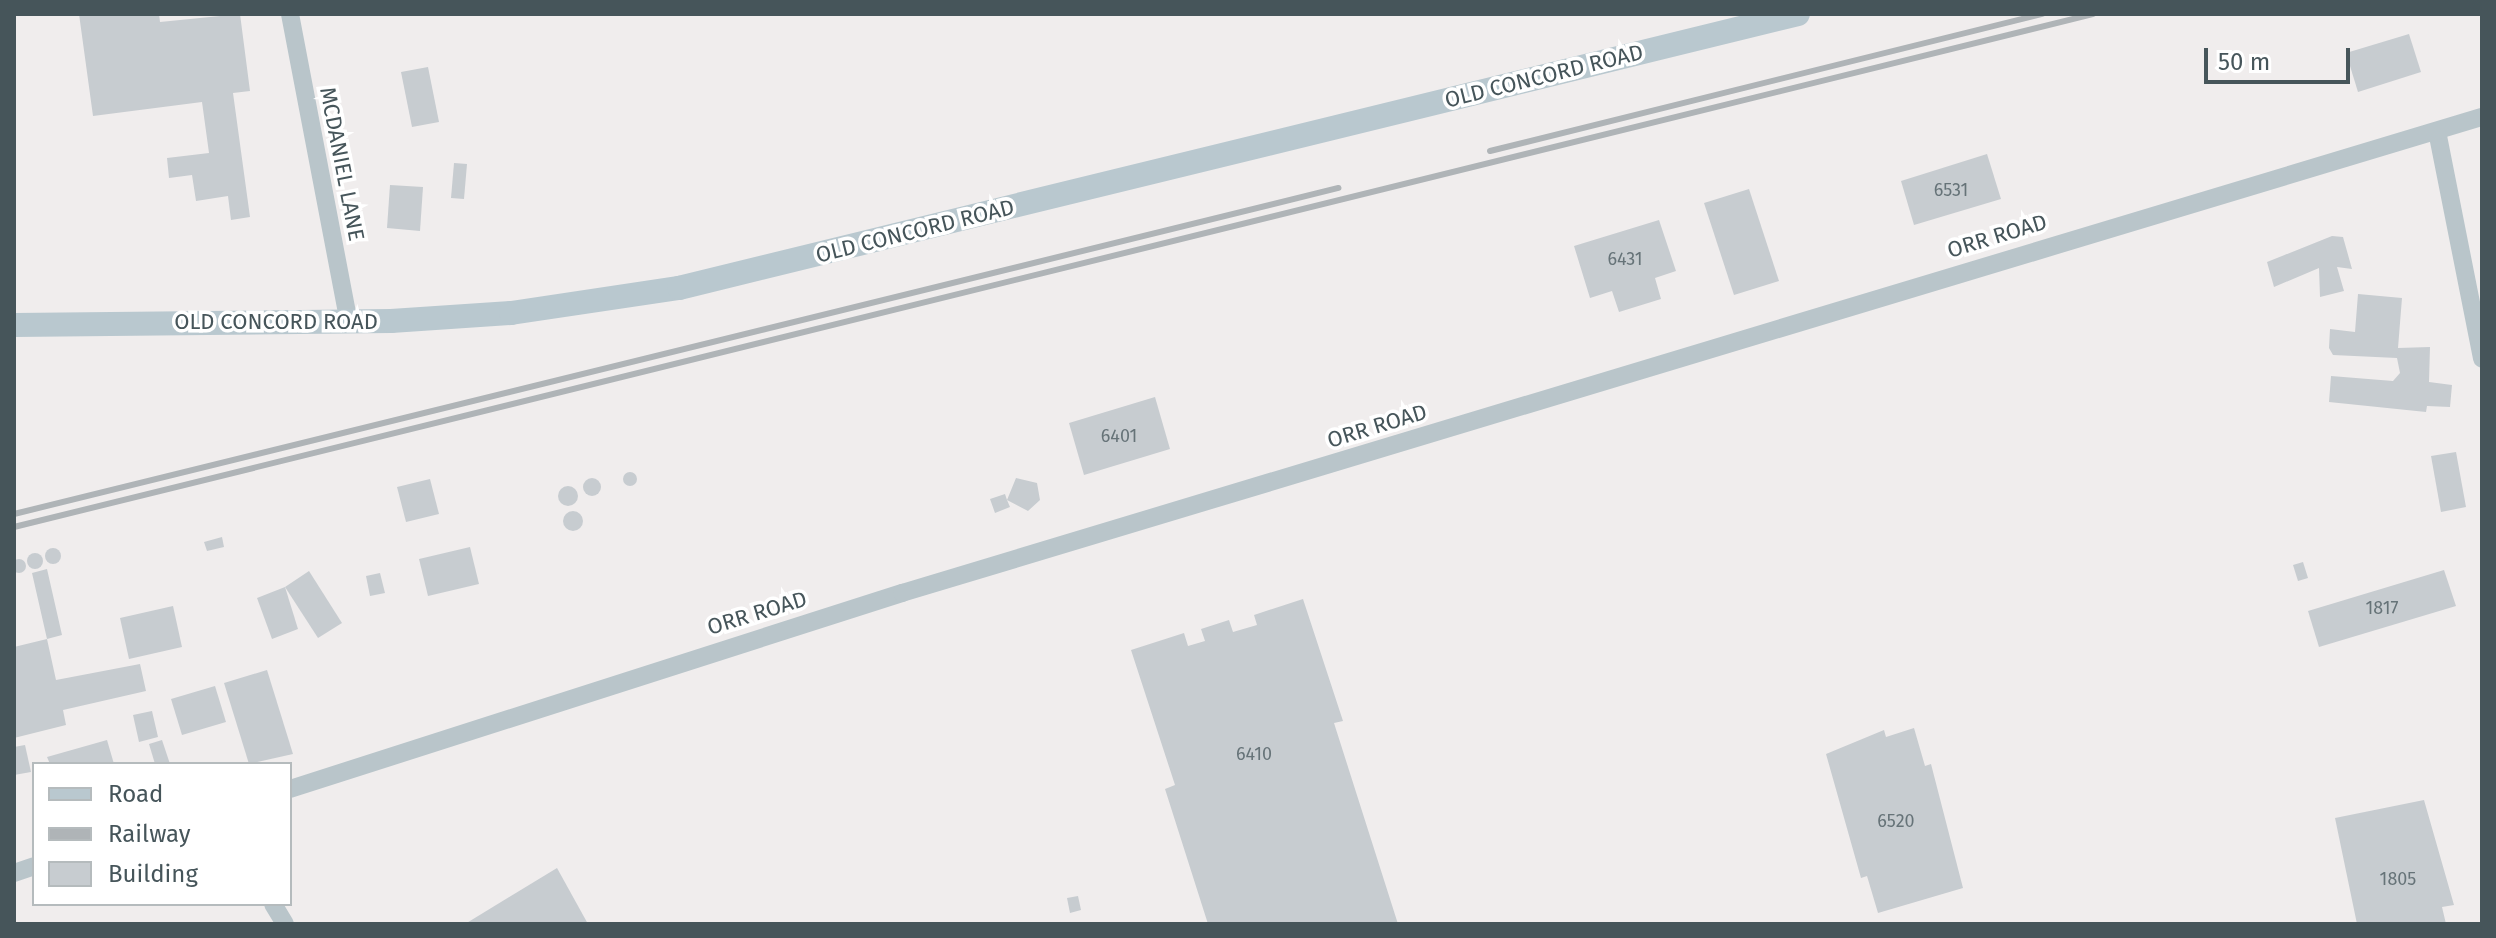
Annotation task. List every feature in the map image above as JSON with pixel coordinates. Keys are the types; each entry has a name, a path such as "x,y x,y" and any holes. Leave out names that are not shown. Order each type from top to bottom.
{"street":[{"name":"MCDANIEL LANE","path":"290,14 349,322"},
{"name":"OLD CONCORD ROAD","path":"14,325 349,322 511,313 679,288 1798,14"},
{"name":"ORR ROAD","path":"292,788 887,597 2482,117"},
{"path":"2437,131 2482,359"},
{"path":"274,906 285,924"}],"building":[{"path":"79,14 159,14 160,22 240,14 250,91 233,93 250,217 231,220 228,196 196,201 192,175 169,178 167,158 209,153 202,102 93,116"},
{"path":"2409,34 2421,72 2358,92 2346,53"},
{"path":"428,67 439,122 412,127 401,72"},
{"path":"1987,154 2001,199 1914,225 1901,181"},
{"path":"454,163 467,164 464,199 451,198"},
{"path":"390,185 423,187 420,231 387,228"},
{"path":"1749,189 1779,281 1734,295 1704,203"},
{"path":"1659,220 1676,271 1655,278 1661,299 1619,312 1612,291 1590,298 1574,246"},
{"path":"2332,236 2343,237 2352,269 2337,267 2344,291 2320,297 2319,268 2274,287 2267,262"},
{"path":"2358,294 2402,298 2398,348 2430,347 2429,382 2452,385 2450,407 2427,406 2426,412 2329,402 2331,376 2393,381 2400,373 2397,358 2333,355 2329,348 2330,329 2355,332"},
{"path":"1155,397 1170,449 1084,475 1069,423"},
{"path":"2456,452 2466,507 2441,512 2431,456"},
{"path":"630,472 637,479 630,486 623,479"},
{"path":"592,478 601,487 592,496 583,487"},
{"path":"1016,478 1037,483 1040,500 1028,511 1007,500"},
{"path":"430,479 439,514 406,522 397,487"},
{"path":"568,486 575,489 578,496 575,503 568,506 561,503 558,496 561,489"},
{"path":"1005,494 1010,507 995,513 990,499"},
{"path":"569,511 577,511 583,521 577,531 569,531 563,525 563,517"},
{"path":"222,537 224,547 207,551 204,542"},
{"path":"470,547 479,584 428,596 419,559"},
{"path":"50,548 56,548 61,556 59,562 50,564 45,559 45,553"},
{"path":"32,553 38,553 43,561 41,567 32,569 27,564 27,558"},
{"path":"19,559 26,566 19,573 12,566"},
{"path":"2303,562 2308,578 2298,581 2293,565"},
{"path":"47,569 62,635 47,639 32,573"},
{"path":"2444,570 2456,606 2319,647 2308,611"},
{"path":"309,571 342,623 318,638 285,587"},
{"path":"380,573 385,593 370,596 366,576"},
{"path":"285,587 298,629 272,639 257,598"},
{"path":"1303,599 1343,721 1334,723 1398,924 1208,924 1165,789 1175,785 1131,650 1184,633 1188,646 1205,641 1201,629 1229,620 1233,632 1257,625 1254,615"},
{"path":"173,606 182,647 129,659 120,618"},
{"path":"47,639 56,680 140,664 146,691 63,710 66,725 14,738 14,647"},
{"path":"267,670 293,754 248,762 224,683"},
{"path":"215,686 226,722 182,735 171,699"},
{"path":"152,711 158,737 139,742 133,715"},
{"path":"1914,728 1925,766 1931,764 1963,888 1878,913 1867,876 1861,878 1826,754 1884,730 1886,737"},
{"path":"107,740 113,762 49,762 47,757"},
{"path":"162,740 169,762 154,762 149,744"},
{"path":"25,745 31,772 14,775 14,747"},
{"path":"2424,800 2454,905 2442,907 2446,924 2357,924 2335,818"},
{"path":"557,868 588,924 465,924"},
{"path":"1078,896 1081,910 1070,913 1067,898"}],"railway":[{"path":"1490,151 2042,14"},
{"path":"14,527 2093,14"},
{"path":"14,514 1338,188"}]}
